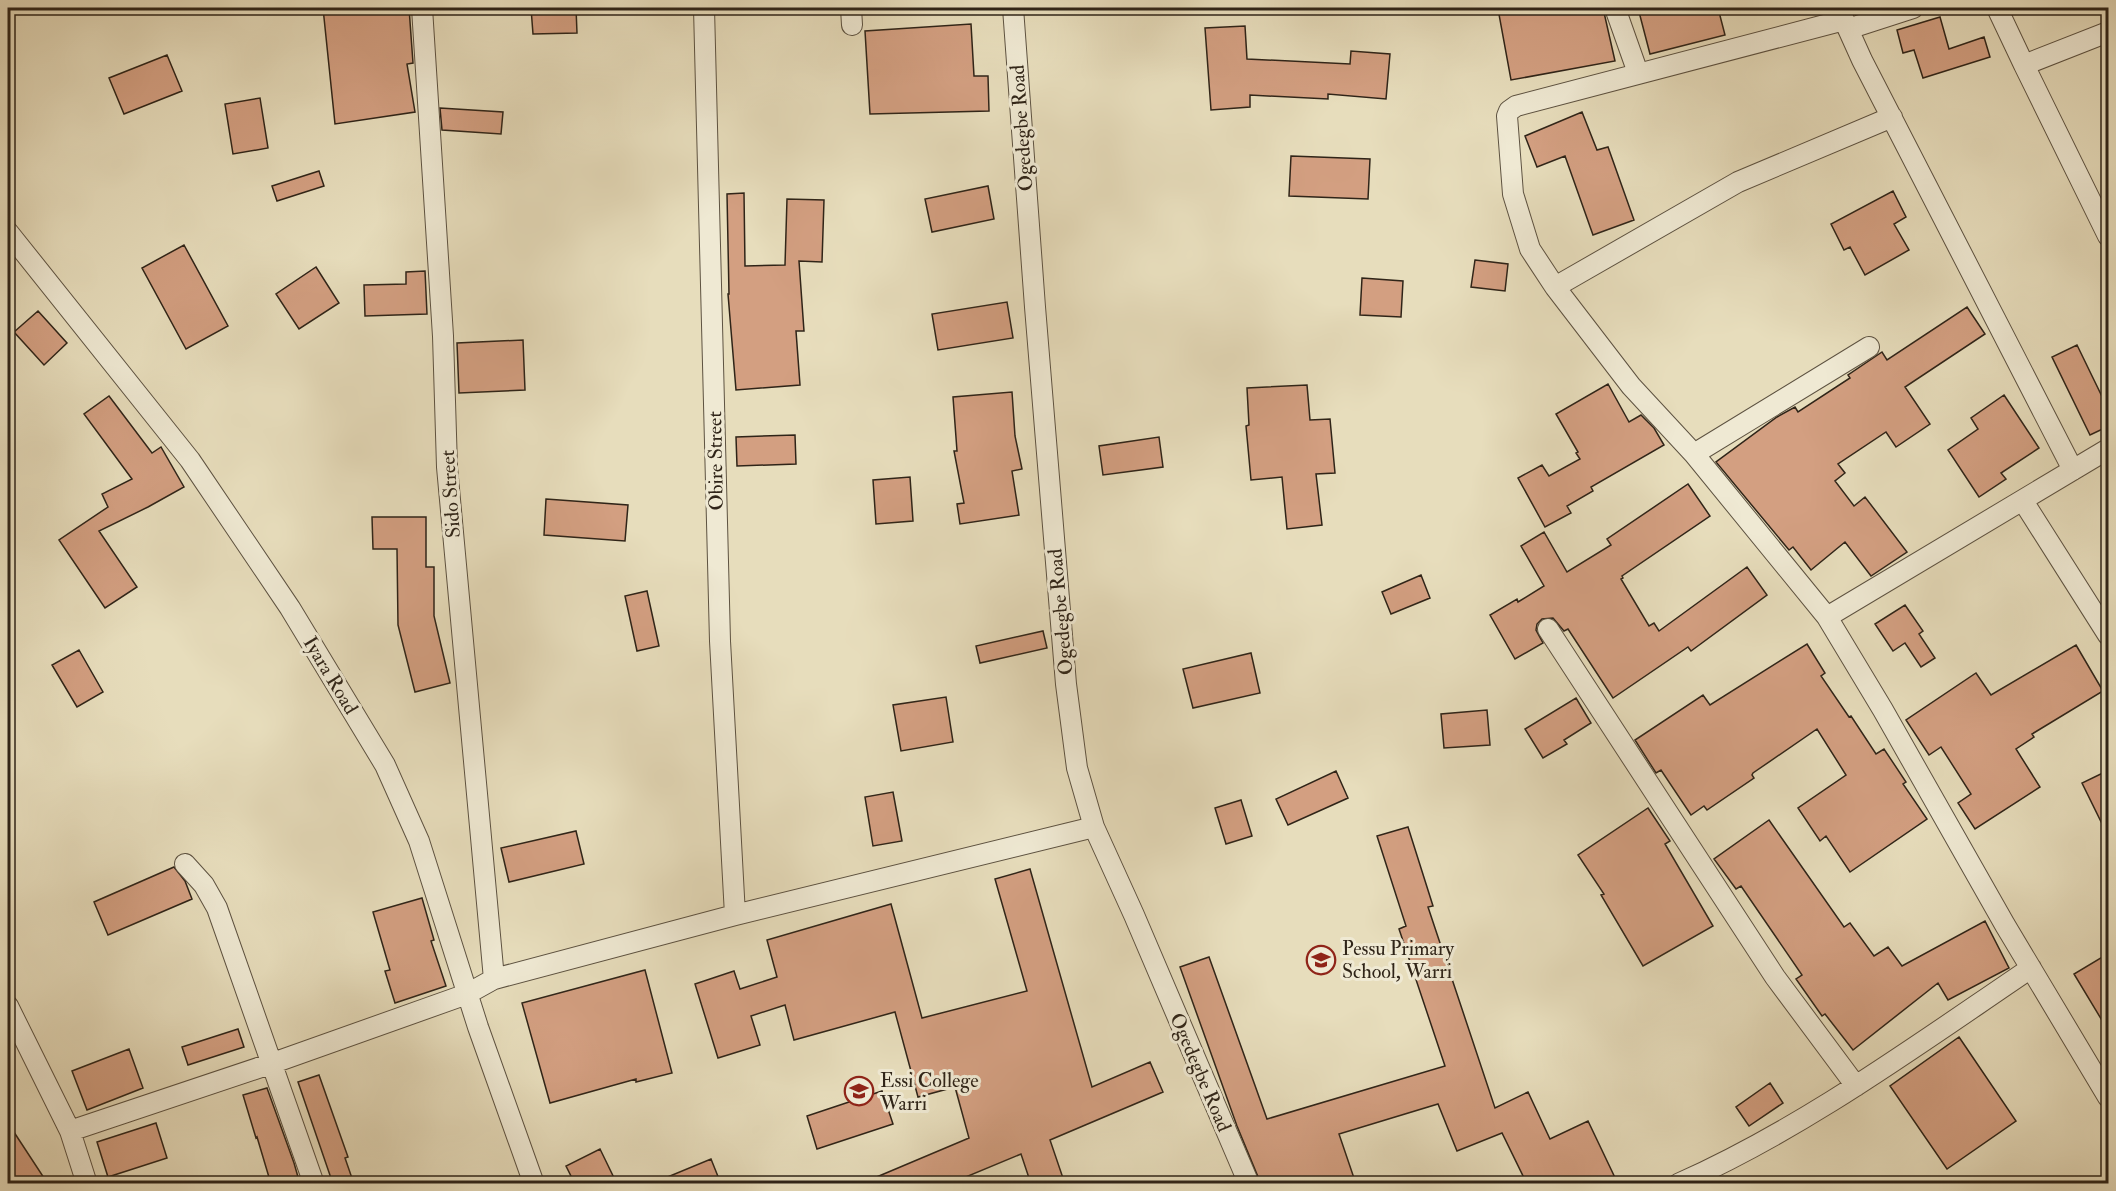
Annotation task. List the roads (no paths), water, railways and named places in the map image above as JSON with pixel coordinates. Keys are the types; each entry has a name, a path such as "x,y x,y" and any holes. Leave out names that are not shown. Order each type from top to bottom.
{"street":[{"name":"Sido Street","path":"422,8 443,336 447,467 494,979"},
{"name":"Obire Street","path":"704,8 720,641 735,915"},
{"name":"Ogedegbe Road","path":"1012,8 1066,684 1077,768 1094,827 1249,1184"},
{"path":"1615,8 1638,74"},
{"path":"1913,8 1843,19 1516,106 1509,111 1507,116 1513,194 1530,249 1555,287 1631,386 1694,454 1827,617 2031,968 2109,1097"},
{"path":"1996,8 2024,65 2103,210 2109,236"},
{"path":"1843,19 2073,470"},
{"path":"2024,65 2109,32"},
{"path":"1555,287 1738,182 1892,117"},
{"name":"Iyara Road","path":"8,232 190,460 290,608 385,765 419,841 467,994 534,1184"},
{"path":"1694,454 1869,347"},
{"path":"1827,617 2109,449"},
{"path":"2023,501 2109,635"},
{"path":"1548,629 1775,977 1856,1086"},
{"path":"70,1131 273,1063 467,994 494,979 735,915 1094,827"},
{"path":"185,864 204,885 217,908 314,1184"},
{"path":"1678,1184 1726,1162 1856,1086 2031,968"},
{"path":"8,1006 70,1131 87,1184"}],"place":[{"name":"Pessu Primary School, Warri","path":"1321,960"},
{"name":"Essi College Warri","path":"859,1091"}]}
